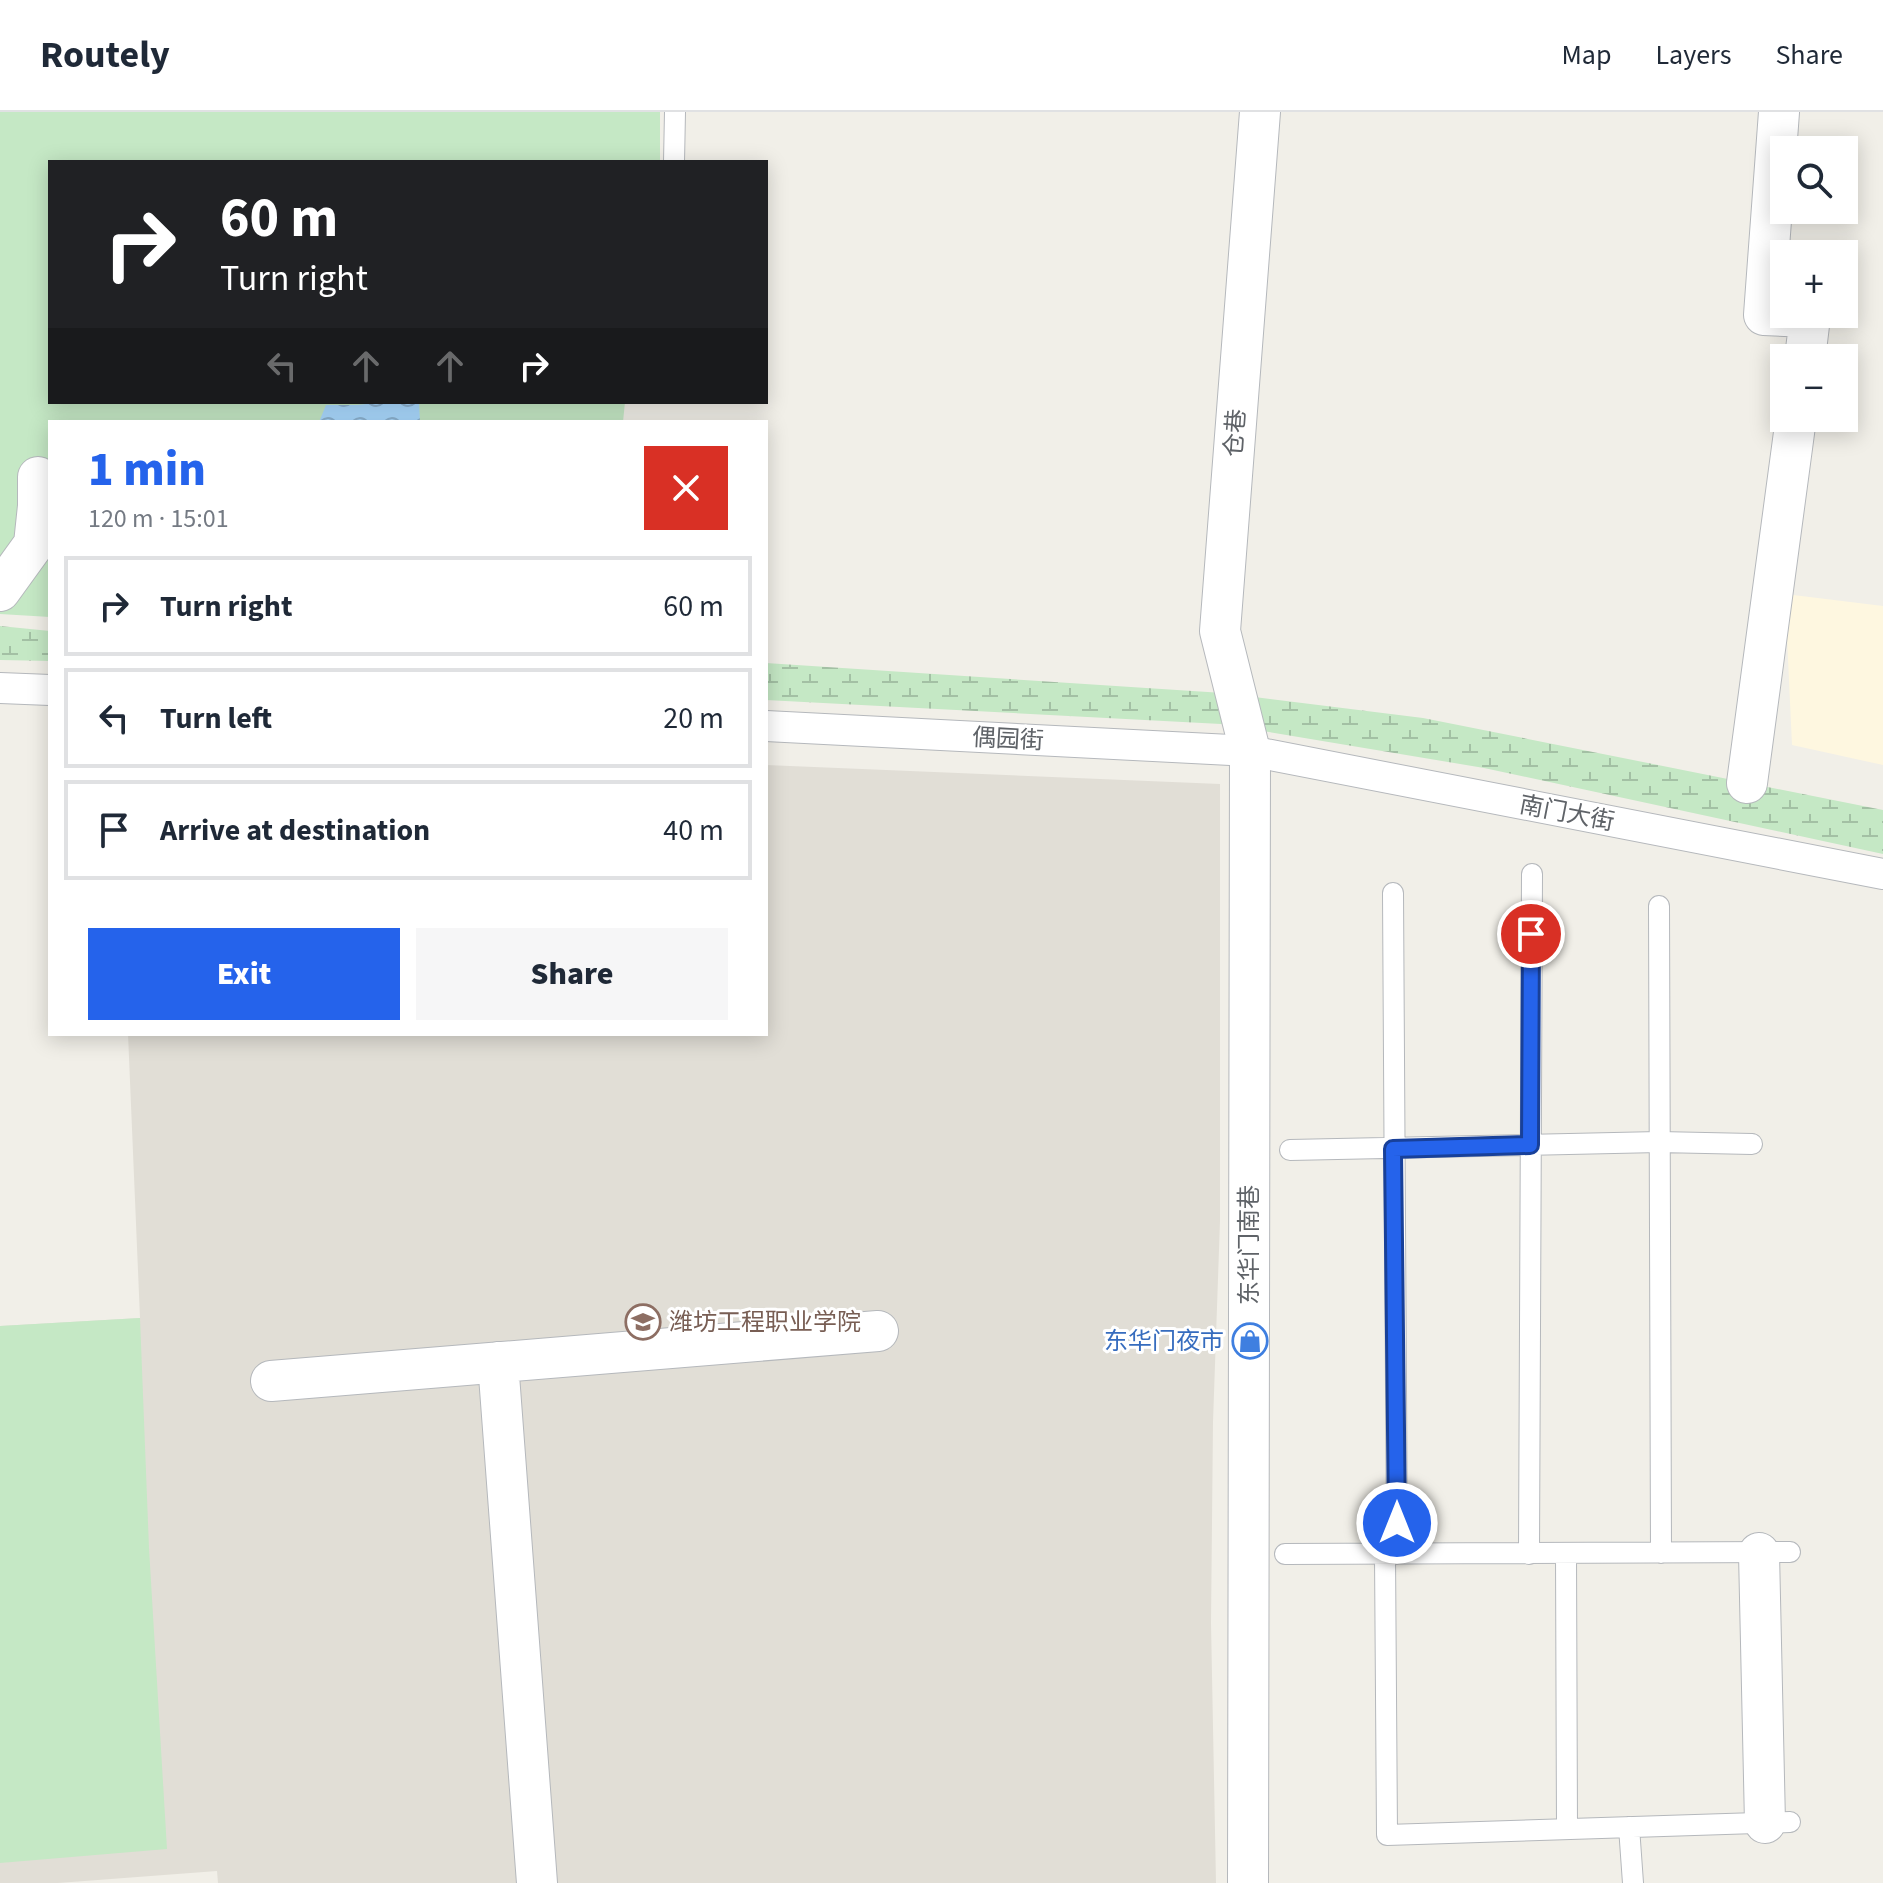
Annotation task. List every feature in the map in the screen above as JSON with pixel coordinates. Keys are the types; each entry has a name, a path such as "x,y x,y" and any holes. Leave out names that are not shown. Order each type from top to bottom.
{"street":[{"name":"仓巷","path":"1250,751 1220,631 1260,112"},
{"path":"1779,112 1764,315 1810,317 1807,344"},
{"path":"1747,783 1794,432"},
{"path":"0,591 34,544 38,477"},
{"path":"0,688 48,690"},
{"name":"偶园街","path":"768,726 1250,751"},
{"name":"南门大街","path":"1250,751 1883,874"},
{"name":"东华门南巷","path":"1248,1883 1250,751"},
{"path":"271,1381 878,1331"},
{"path":"498,1362 537,1883"},
{"path":"1774,1552 1778,1822"}],"lane":[{"path":"674,160 675,112"},
{"path":"1529,1554 1532,874"},
{"path":"1393,893 1387,1835 1778,1822"},
{"path":"1659,906 1661,1553"},
{"path":"1290,1150 1659,1142 1752,1144"},
{"path":"1285,1554 1774,1552"},
{"path":"1566,1554 1567,1829"},
{"path":"1629,1827 1633,1883"}],"shaded area":[{"path":"1785,594 1883,606 1883,765 1792,745"},
{"name":"潍坊工程职业学院","path":"768,765 1220,784 1220,1221 1213,1422 1211,1623 1216,1883 218,1883 217,1871 58,1883 0,1883 0,1326 140,1318 128,1036 768,1036"}],"green space":[{"path":"0,112 660,112 660,160 48,160 48,404 625,404 623,420 48,420 48,617 0,614"},
{"path":"0,626 48,631 48,661 0,660"},
{"path":"768,663 1223,693 1423,718 1883,810 1883,854 1484,768 1221,724 768,700"},
{"path":"140,1318 149,1548 167,1849 0,1863 0,1326"}],"water":[{"path":"419,404 420,420 320,420 326,405"}],"place":[{"name":"潍坊工程职业学院","path":"643,1322"},
{"name":"东华门夜市","path":"1250,1341"}],"route":[{"path":"1397,1523 1393,1149 1530,1145 1531,934"}]}
